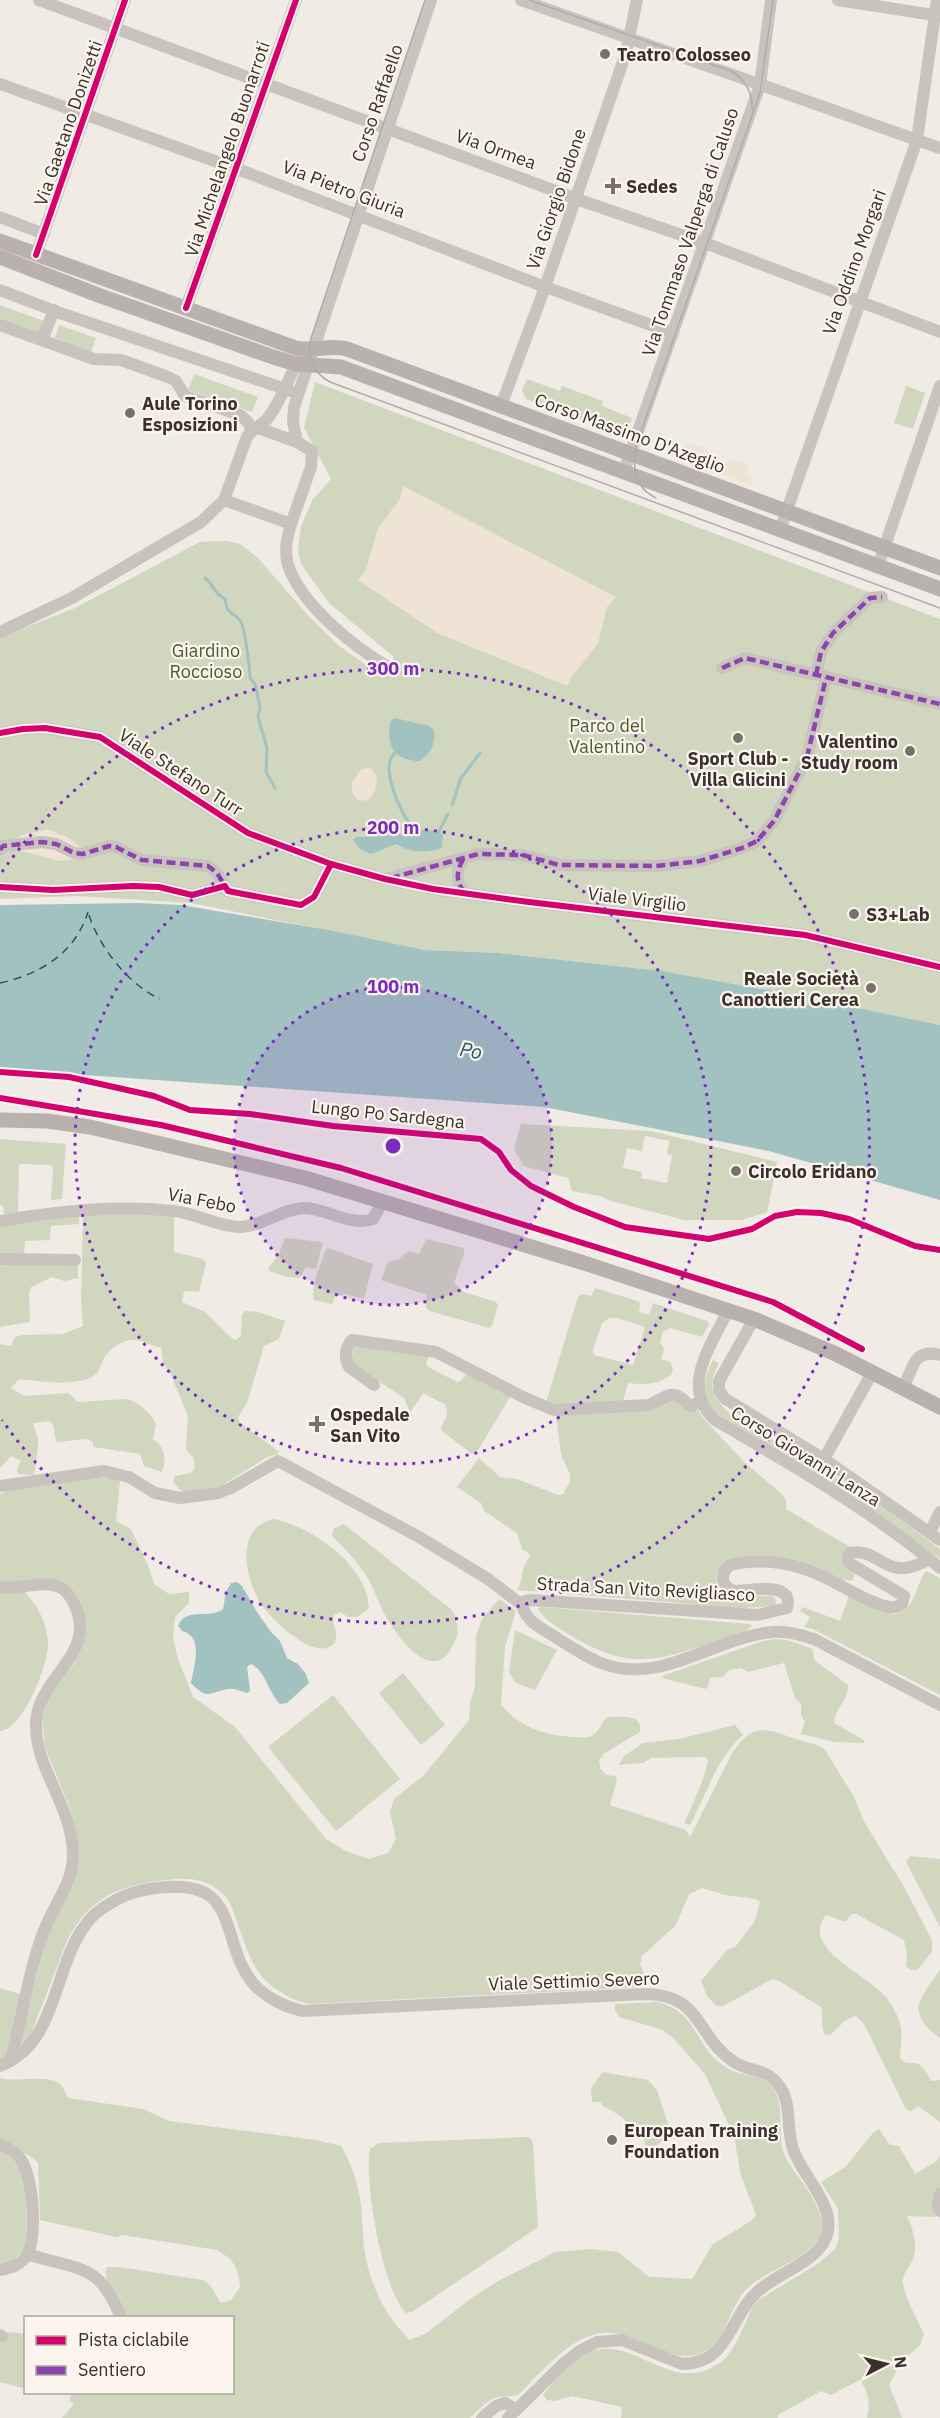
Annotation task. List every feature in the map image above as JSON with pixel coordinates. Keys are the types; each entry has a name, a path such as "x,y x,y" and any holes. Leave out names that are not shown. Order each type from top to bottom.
{"main road":[{"name":"Corso Massimo D'Azeglio","path":"0,241 186,308 306,357 329,347 344,348 940,568"},
{"name":"Corso Massimo D'Azeglio","path":"0,257 98,295 341,367 940,589"},
{"path":"0,1120 66,1123 90,1127 305,1178 383,1201 584,1263 754,1319 836,1354 940,1407"}],"street":[{"name":"Via Ormea","path":"39,0 387,129 705,243 940,332"},
{"name":"Via Gaetano Donizetti","path":"36,255 125,0"},
{"name":"Via Michelangelo Buonarroti","path":"186,308 296,0"},
{"name":"Corso Raffaello","path":"306,357 322,320 431,0"},
{"path":"521,0 940,148"},
{"name":"Via Giorgio Bidone","path":"501,406 545,287 630,39 637,0"},
{"name":"Via Tommaso Valperga di Caluso","path":"624,471 760,85 771,0"},
{"path":"838,0 937,15"},
{"name":"Via Oddino Morgari","path":"780,530 917,140 937,15 937,0"},
{"name":"Via Pietro Giuria","path":"0,84 237,169 545,287 673,333"},
{"path":"0,217 44,234"},
{"path":"0,290 298,393"},
{"path":"42,340 54,310"},
{"path":"0,325 94,358 121,360 168,377 176,381 185,396 240,415 255,429 297,442 312,451 311,467 287,537 288,564 310,601 340,633 388,668"},
{"path":"0,632 70,599 201,522 224,500 255,429 270,416 284,388 306,357"},
{"path":"297,442 293,422 294,407 306,357"},
{"path":"878,566 940,386"},
{"path":"224,500 291,524"},
{"path":"385,879 478,854 523,855 559,865 656,866 700,861 757,841 774,821 807,757 821,676 821,652 833,633 870,598 882,597"},
{"path":"722,669 745,658 940,704"},
{"name":"Viale Stefano Turr","path":"0,734 23,729 45,728 100,737 248,833 307,855"},
{"path":"0,850 3,846 42,842 56,844 74,853 83,854 109,846 116,847 142,860 195,863 208,866 217,873 228,891 301,905 314,897 331,864"},
{"name":"Viale Virgilio","path":"307,855 385,879 466,894 805,935 940,967"},
{"path":"463,859 457,878 459,887 466,894"},
{"path":"0,887 53,890 159,887 192,895 225,886"},
{"name":"Via Febo","path":"0,1221 95,1208 176,1211 239,1227 262,1222 291,1210 306,1208 360,1221 373,1219 383,1201"},
{"path":"0,1259 75,1260"},
{"path":"374,1385 349,1367 346,1351 352,1340 436,1352 525,1398 554,1410 630,1404 648,1405 671,1394 676,1394 691,1406 700,1402 697,1390 698,1376 728,1310"},
{"name":"Corso Giovanni Lanza","path":"754,1319 719,1381 719,1390 724,1398 824,1459 935,1536"},
{"path":"709,1351 729,1363"},
{"path":"903,1389 919,1356 925,1353 940,1355"},
{"path":"824,1459 872,1373"},
{"name":"Corso Giovanni Lanza","path":"700,1402 715,1420 809,1475 940,1569"},
{"name":"Strada San Vito Revigliasco","path":"0,1486 104,1471 129,1477 155,1493 180,1498 218,1493 278,1461 436,1547 488,1579 522,1605 525,1601 531,1600 727,1614 764,1614 787,1608 788,1603 784,1593 777,1589 735,1591 724,1584 723,1576 730,1565 773,1562 818,1574 879,1604 893,1608 902,1604 904,1596 849,1563 850,1553 861,1553 904,1570 914,1569 929,1559"},
{"path":"935,1536 940,1512"},
{"path":"0,1587 23,1588 44,1584 59,1587 70,1597 80,1624 77,1646 64,1669 47,1689 36,1722 41,1757 69,1823 72,1869 44,1929 12,2056 4,2065"},
{"path":"522,1605 528,1619 602,1664 625,1669 653,1669 756,1635 775,1632 795,1633 814,1638 940,1705"},
{"name":"Viale Settimio Severo","path":"4,2065 25,2052 38,2035 75,1943 86,1923 95,1914 124,1895 164,1887 192,1887 212,1897 223,1911 245,1970 252,1982 260,1990 283,2004 303,2011 644,1994 668,1996 683,2003 698,2018 717,2047 728,2057 735,2063 768,2073 782,2090 793,2150 826,2209 829,2224 827,2237 820,2249 810,2257 764,2286 754,2295 723,2345 710,2358 692,2364 678,2364 631,2343 618,2340 602,2341 586,2347 573,2356 512,2414"},
{"path":"0,2144 20,2157 28,2171 33,2240 28,2254 15,2267 0,2270"},
{"path":"940,2194 938,2204 940,2211"},
{"path":"28,2254 76,2266 91,2274 111,2296 119,2316"},
{"path":"482,2418 500,2404 505,2403 512,2414"}],"green space":[{"path":"0,305 44,321 39,333 0,319"},
{"path":"59,325 96,338 91,352 55,338"},
{"path":"194,374 258,397 252,412 188,390"},
{"path":"527,379 560,391 562,386 603,401 602,406 632,418 628,429 620,434 526,399 522,390"},
{"name":"Parco del Valentino","path":"315,382 940,619 940,1025 824,1001 821,1007 798,1004 799,996 662,971 499,953 425,950 191,903 77,896 0,899 0,637 75,608 200,542 227,541 240,544 257,557 306,613 338,645 383,677 394,657 330,604 301,564 298,551 301,526 313,499 331,479 304,428"},
{"path":"906,386 925,393 913,429 894,423"},
{"name":"Circolo Eridano","path":"521,1124 651,1131 777,1162 767,1212 742,1220 684,1220 600,1196 572,1191 568,1178 524,1166 514,1150","holes":["645,1136 669,1141 667,1154 672,1156 667,1183 641,1178 642,1172 623,1168 627,1148 642,1151"]},
{"path":"0,1139 66,1144 62,1199 52,1200 51,1198 53,1170 51,1165 22,1164 19,1165 17,1214 4,1214 3,1206 0,1205"},
{"path":"86,1212 172,1215 174,1218 174,1252 203,1259 206,1263 199,1292 184,1291 182,1302 205,1312 233,1339 236,1340 241,1336 242,1314 246,1311 258,1312 285,1321 279,1339 264,1346 247,1403 238,1417 240,1423 278,1451 278,1454 267,1457 221,1486 188,1492 180,1490 173,1482 175,1476 191,1473 195,1468 193,1457 186,1450 188,1416 171,1375 163,1363 161,1347 132,1340 122,1342 112,1349 97,1373 89,1378 69,1382 19,1379 11,1388 24,1396 68,1393 78,1402 126,1399 135,1402 151,1415 156,1424 153,1439 164,1454 162,1472 144,1466 140,1454 93,1447 93,1442 87,1439 56,1442 53,1424 49,1421 33,1423 38,1439 34,1475 18,1474 17,1469 21,1461 11,1456 0,1468 0,1344 11,1346 15,1337 62,1334 83,1326 81,1303 83,1219"},
{"path":"80,1213 79,1224 51,1226 50,1240 25,1241 24,1256 0,1255 0,1225"},
{"path":"285,1238 323,1242 316,1269 306,1267 300,1278 287,1277 269,1271 268,1268 278,1256"},
{"path":"426,1239 464,1248 454,1283 464,1292 496,1302 498,1305 492,1326 489,1328 430,1311 426,1308 427,1295 381,1280 388,1262 397,1260 409,1251 419,1254"},
{"path":"328,1248 373,1264 364,1299 345,1294 335,1297 332,1304 314,1300 315,1282"},
{"path":"0,1263 78,1265 78,1278 64,1281 52,1277 31,1287 29,1293 30,1322 0,1327"},
{"path":"595,1288 638,1301 640,1303 639,1312 649,1315 653,1303 707,1321 709,1324 702,1337 670,1328 663,1332 660,1342 664,1349 661,1359 670,1362 673,1368 671,1375 666,1378 651,1384 628,1383 623,1401 569,1403 559,1406 547,1399 578,1297 581,1294 591,1296","holes":["609,1318 617,1318 645,1327 633,1365 594,1355 593,1350 602,1323"]},
{"path":"355,1345 429,1355 426,1365 458,1383 467,1374 510,1397 478,1450 472,1454 443,1432 441,1427 447,1415 446,1405 423,1393 410,1413 404,1398 354,1365 351,1359"},
{"path":"713,1360 719,1363 713,1380 714,1393 735,1418 814,1464 891,1513 940,1549 940,1559 839,1487 716,1413 708,1400 705,1387"},
{"path":"672,1399 693,1411 698,1410 745,1463 782,1494 786,1500 786,1509 850,1547 847,1549 855,1573 853,1580 839,1578 790,1560 748,1556 725,1564 717,1573 716,1580 719,1589 727,1596 775,1597 776,1604 730,1609 517,1590 525,1565 531,1555 522,1549 517,1533 484,1511 481,1503 457,1487 479,1458 500,1477 517,1479 558,1495 563,1494 570,1482 570,1474 561,1455 556,1415"},
{"path":"109,1477 120,1481 116,1521 131,1529 154,1584 169,1594 189,1592 189,1603 175,1617 173,1637 178,1659 193,1697 235,1727 326,1839 346,1851 369,1859 388,1853 396,1839 390,1812 394,1799 424,1775 469,1720 470,1703 475,1687 476,1636 482,1619 499,1599 516,1611 505,1647 501,1705 508,1713 534,1729 553,1735 574,1737 593,1735 608,1717 630,1717 638,1722 640,1732 603,1754 599,1761 600,1768 606,1775 616,1776 617,1780 610,1805 686,1830 690,1837 731,1755 747,1736 762,1730 769,1731 819,1746 825,1750 854,1797 864,1821 902,1883 932,1940 932,1952 917,1970 911,1970 906,1966 907,1953 904,1940 856,1914 852,1914 845,1922 826,1915 820,1928 822,1940 829,1951 841,1962 880,1991 888,2000 899,2022 902,2060 920,2065 931,2081 940,2080 940,2122 918,2106 911,2111 906,2109 864,2024 856,2016 846,2020 830,2035 824,2034 821,2007 772,1979 723,2006 717,2006 707,1996 701,1981 727,1950 736,1946 755,1921 760,1902 756,1899 725,1895 702,1888 689,1894 676,1925 642,1956 640,1964 644,1974 643,1987 312,2004 289,1997 264,1979 248,1953 230,1903 216,1888 189,1879 134,1885 107,1896 85,1914 76,1926 67,1941 27,2044 20,2043 46,1939 67,1891 75,1828 69,1806 45,1747 42,1718 51,1691 74,1664 85,1638 84,1622 71,1591 0,1582 0,1494 17,1486"},
{"path":"274,1519 305,1530 335,1551 349,1563 366,1592 369,1608 357,1617 348,1617 340,1612 334,1615 336,1639 332,1645 324,1648 304,1643 283,1628 266,1611 255,1593 246,1555 248,1543 253,1532 261,1524"},
{"path":"344,1524 452,1610 458,1629 455,1641 447,1655 437,1661 427,1660 406,1645 389,1622 365,1574 332,1536 333,1529"},
{"path":"926,1571 940,1578 940,1695 813,1629 804,1627 810,1617 800,1611 803,1607 840,1621 849,1596 892,1614 900,1613 910,1605"},
{"path":"0,1591 24,1591 38,1609 44,1623 48,1646 38,1682 25,1709 9,1728 0,1731"},
{"path":"538,1608 750,1624 752,1626 740,1634 672,1655 638,1659 621,1657 586,1644 546,1618"},
{"path":"515,1630 557,1650 535,1690 516,1683 509,1672"},
{"path":"787,1640 813,1649 814,1660 848,1685 834,1723 864,1740 864,1743 835,1742 801,1734 805,1722 801,1715 801,1704 795,1698 784,1663 748,1672 741,1668 729,1670 723,1677 710,1678 708,1687 705,1689 662,1678 662,1676 763,1641"},
{"path":"403,1673 445,1725 421,1745 379,1693"},
{"path":"333,1695 400,1779 336,1831 268,1747"},
{"path":"735,1725 743,1735 719,1766 690,1825 684,1823 704,1776 708,1760 705,1757 651,1758 643,1763 619,1765 624,1756 643,1743 679,1739"},
{"path":"910,1856 940,1859 940,1927 906,1862"},
{"path":"940,1970 940,2038 923,2021 919,2013 919,2006 921,1998"},
{"path":"0,1988 23,1995 8,2054 0,2061"},
{"path":"657,2002 671,2007 689,2022 716,2060 733,2071 762,2079 772,2087 779,2103 781,2140 786,2158 811,2195 821,2216 821,2234 816,2242 800,2256 760,2278 745,2291 739,2298 722,2333 710,2348 697,2355 685,2356 671,2354 631,2337 603,2333 593,2335 565,2350 517,2395 494,2398 470,2418 62,2418 74,2404 70,2401 71,2394 234,2394 234,2316 127,2316 107,2281 105,2271 108,2267 203,2280 210,2285 221,2303 231,2300 240,2287 239,2280 234,2265 217,2250 123,2235 116,2237 40,2220 38,2162 0,2137 0,2078 56,2081 64,2089 68,2098 143,2109 169,2121 316,2140 341,2146 356,2180 362,2213 364,2250 372,2282 388,2313 410,2340 425,2334 498,2281 555,2252 591,2249 618,2252 649,2277 692,2279 713,2244 751,2221 756,2215 741,2176 734,2136 705,2074 663,2030 619,2017 615,2004"},
{"path":"603,2072 648,2080 657,2090 671,2133 656,2146 645,2147 644,2139 639,2138 623,2119 602,2106 601,2102 592,2102 591,2088"},
{"path":"879,2129 890,2145 899,2146 915,2174 937,2161 940,2156 940,2188 936,2196 935,2217 907,2216 913,2232 915,2250 903,2282 924,2334 920,2345 901,2362 889,2385 902,2418 867,2418 868,2398 860,2380 831,2395 821,2391 778,2415 778,2418 621,2418 622,2407 572,2396 555,2401 547,2400 543,2395 558,2377 576,2360 590,2352 606,2349 622,2351 669,2370 686,2373 703,2371 726,2358 753,2306 760,2299 819,2263 835,2249 839,2238 838,2209 821,2182 845,2167 873,2133"},
{"path":"528,2137 533,2144 538,2227 412,2312 406,2313 397,2301 382,2259 372,2209 370,2149 379,2143"},
{"path":"0,2151 15,2161 22,2173 27,2220 24,2250 11,2262 0,2264"},
{"path":"6,2333 24,2334 24,2387 22,2388 0,2382 0,2342"}],"shaded area":[{"path":"690,442 709,451 708,456 718,460 728,463 730,459 749,464 747,473 753,482 752,486 671,456 673,453 683,451"},
{"path":"403,486 616,597 607,607 598,644 567,686 437,633 358,580 366,570 378,528 400,499"},
{"path":"370,768 377,778 375,791 371,798 364,801 356,799 352,791 352,783 361,769"},
{"path":"48,829 69,838 89,853 85,858 60,861 3,846 22,835"}],"water":[{"path":"395,718 429,726 434,730 432,747 420,761 398,755 391,745 390,722"},
{"path":"410,824 413,829 439,831 443,836 442,848 418,851 396,844 371,854 361,850 353,840 356,837 391,832 403,835"},
{"name":"Po","path":"138,903 181,905 328,930 425,950 499,953 662,971 800,996 799,1004 821,1007 824,1001 940,1025 940,1200 769,1151 544,1107 0,1069 0,905"},
{"path":"237,1582 242,1586 271,1632 280,1641 287,1658 298,1664 306,1674 309,1683 287,1703 280,1704 264,1677 251,1664 247,1667 250,1690 248,1693 230,1689 205,1694 191,1683 195,1645 189,1634 178,1626 186,1616 217,1612 223,1609 226,1592 231,1583"}],"waterway":[{"path":"205,578 218,595 225,599 228,610 240,620 243,626 250,678 255,684 260,707 258,717 267,748 266,772 275,788"},
{"path":"395,753 389,768 390,778 401,809 410,824"},
{"path":"452,805 461,778 480,753"},
{"path":"439,831 448,814"}],"ferry route":[{"path":"0,983 29,974 54,960 75,939 88,912"},
{"path":"89,915 100,940 117,964 148,993 160,999"}],"tram line":[{"path":"425,0 311,338 310,358 319,374 330,382 940,608"},
{"path":"529,0 731,71 748,87 752,110"},
{"path":"656,498 643,489 639,483 634,462 636,446 760,93 773,0"}],"marked path":[{"path":"816,675 821,652 833,633 870,598 882,597"},
{"path":"722,668 745,658 940,704"},
{"path":"391,878 478,854 523,855 559,865 656,866 700,861 742,848 757,841 774,821 807,757 826,678"},
{"path":"0,850 3,846 42,842 56,844 74,853 83,854 109,846 116,847 142,860 208,866 217,873 225,886"},
{"path":"463,859 458,877 466,894"}],"cycle path":[{"path":"36,255 125,0"},
{"path":"186,308 296,0"},
{"path":"0,733 45,728 100,737 248,833 331,864 385,879 433,889 529,902 805,935 940,967"},
{"path":"0,887 53,890 159,887 192,895 225,886 228,891 301,905 314,897 331,864"},
{"name":"Lungo Po Sardegna","path":"0,1072 69,1077 154,1096 190,1110 250,1114 333,1126 481,1139 499,1152 511,1170 531,1186 574,1207 625,1227 709,1239 752,1229 775,1216 797,1212 821,1213 849,1219 915,1246 940,1250"},
{"path":"0,1098 161,1125 341,1168 773,1302 862,1349"}],"place":[{"name":"Teatro Colosseo","path":"605,54"},
{"name":"Sedes","path":"613,186"},
{"name":"Aule Torino Esposizioni","path":"130,413"},
{"name":"Sport Club - Villa Glicini","path":"738,738"},
{"name":"Valentino Study room","path":"910,751"},
{"name":"S3+Lab","path":"854,914"},
{"name":"Reale Società Canottieri Cerea","path":"871,988"},
{"name":"Circolo Eridano","path":"736,1171"},
{"name":"Ospedale San Vito","path":"317,1424"},
{"name":"European Training Foundation","path":"612,2140"}],"park label":[{"name":"Giardino Roccioso","path":"206,660"}]}
